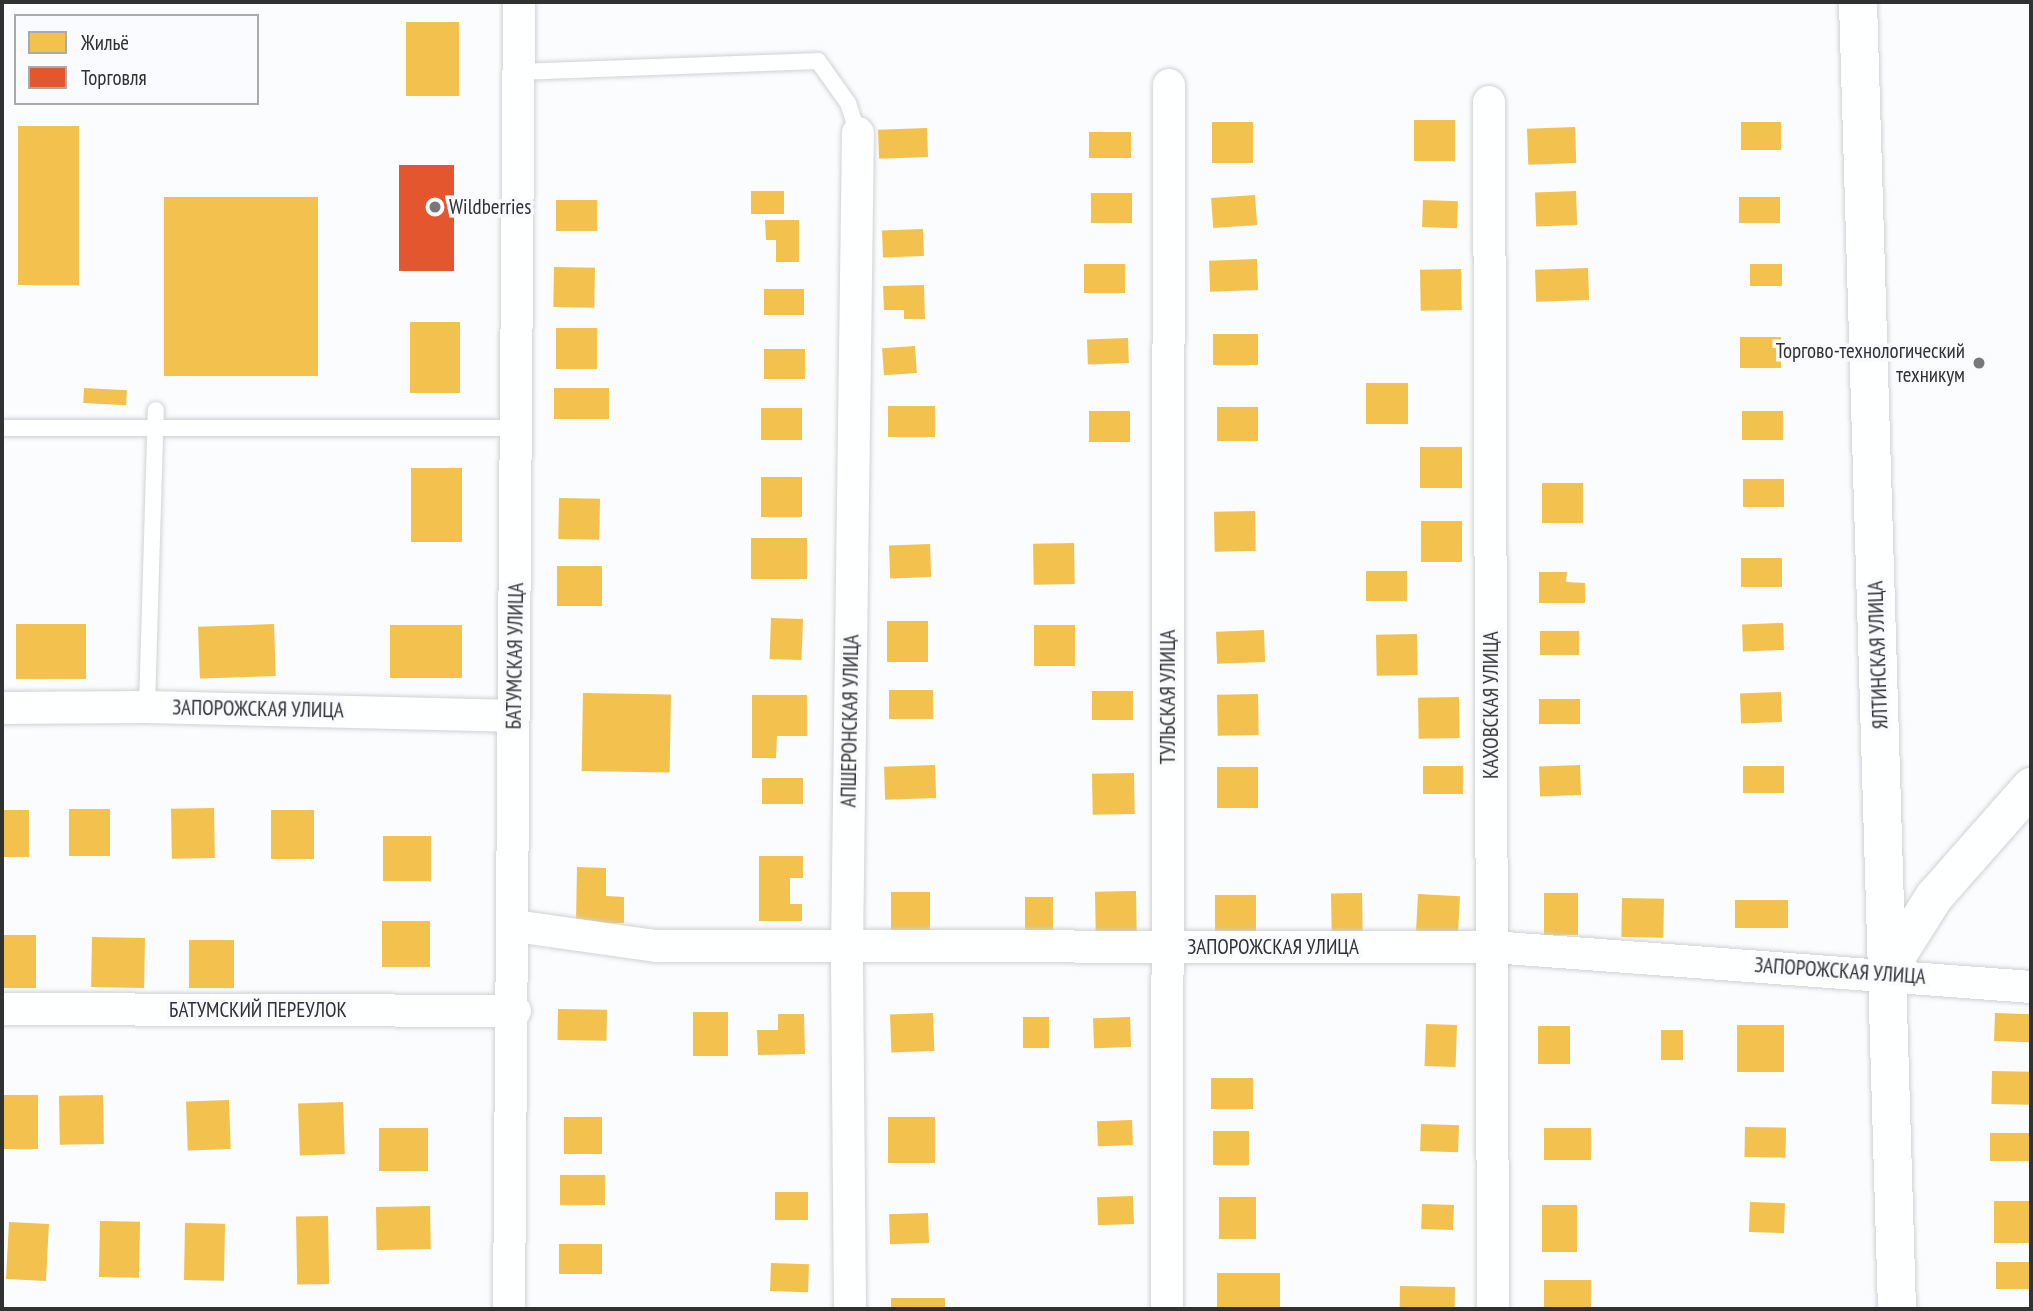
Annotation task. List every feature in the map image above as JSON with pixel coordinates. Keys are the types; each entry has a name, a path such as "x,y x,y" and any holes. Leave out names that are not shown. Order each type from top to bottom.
{"main road":[{"name":"ЯЛТИНСКАЯ УЛИЦА","path":"1858,2 1897,1309"},
{"path":"1886,973 1934,897 2031,787"}],"street":[{"name":"БАТУМСКАЯ УЛИЦА","path":"509,1309 515,926 519,2"},
{"name":"ТУЛЬСКАЯ УЛИЦА","path":"1167,1309 1169,85"},
{"name":"КАХОВСКАЯ УЛИЦА","path":"1489,102 1493,1309"},
{"name":"АПШЕРОНСКАЯ УЛИЦА","path":"850,1309 847,947 858,133"},
{"name":"ЗАПОРОЖСКАЯ УЛИЦА","path":"2,708 147,707 514,716"},
{"name":"ЗАПОРОЖСКАЯ УЛИЦА","path":"515,926 656,946 1492,947 1886,973 2031,987"},
{"name":"БАТУМСКИЙ ПЕРЕУЛОК","path":"2,1009 514,1011"}],"lane":[{"path":"518,72 818,61 848,103 858,133"},
{"path":"2,428 156,418 517,428"},
{"path":"147,707 156,418"}],"building: Жильё":[{"path":"406,22 459,22 459,96 406,96"},
{"path":"1414,120 1455,120 1455,161 1414,161"},
{"path":"1212,122 1253,122 1253,163 1212,163"},
{"path":"1741,122 1781,122 1781,150 1741,150"},
{"path":"18,126 79,126 79,285 18,285"},
{"path":"1575,127 1576,163 1528,165 1527,129"},
{"path":"927,128 928,157 879,159 878,130"},
{"path":"1089,132 1131,132 1131,158 1089,158"},
{"path":"751,191 784,191 784,214 751,214"},
{"path":"1576,191 1577,225 1536,226 1535,192"},
{"path":"1091,193 1132,193 1132,223 1091,223"},
{"path":"1255,195 1257,225 1213,228 1211,198"},
{"path":"164,197 318,197 318,376 164,376"},
{"path":"1739,197 1780,197 1780,223 1739,223"},
{"path":"556,200 597,200 597,231 556,231"},
{"path":"1423,200 1458,201 1457,228 1422,227"},
{"path":"765,220 799,220 799,262 776,262 776,240 766,240"},
{"path":"923,229 924,256 883,257 882,230"},
{"path":"1257,259 1258,290 1210,292 1209,261"},
{"path":"1084,264 1125,264 1125,293 1084,293"},
{"path":"1750,264 1782,264 1782,286 1750,286"},
{"path":"554,267 595,268 594,308 553,307"},
{"path":"1588,268 1589,300 1536,302 1535,270"},
{"path":"1461,269 1462,310 1421,311 1420,270"},
{"path":"924,285 925,319 904,319 904,310 884,310 883,286"},
{"path":"764,289 804,289 804,315 764,315"},
{"path":"410,322 460,322 460,393 410,393"},
{"path":"556,328 597,328 597,369 556,369"},
{"path":"1213,334 1258,334 1258,365 1213,365"},
{"path":"1740,337 1781,337 1781,368 1740,368"},
{"path":"1128,338 1129,363 1088,364 1087,339"},
{"path":"915,346 917,373 884,375 882,348"},
{"path":"764,349 805,349 805,379 764,379"},
{"path":"1366,383 1408,383 1408,424 1366,424"},
{"path":"84,388 127,390 126,405 83,403"},
{"path":"554,388 609,388 609,419 554,419"},
{"path":"888,406 935,406 935,437 888,437"},
{"path":"1217,407 1258,407 1258,441 1217,441"},
{"path":"761,408 802,408 802,440 761,440"},
{"path":"1089,411 1130,411 1130,442 1089,442"},
{"path":"1742,411 1783,411 1783,440 1742,440"},
{"path":"1420,447 1462,447 1462,488 1420,488"},
{"path":"411,468 462,468 462,542 411,542"},
{"path":"761,477 802,477 802,517 761,517"},
{"path":"1743,479 1784,479 1784,507 1743,507"},
{"path":"1542,483 1583,483 1583,523 1542,523"},
{"path":"559,498 600,499 599,540 558,539"},
{"path":"1255,511 1256,551 1215,552 1214,512"},
{"path":"1421,521 1462,521 1462,562 1421,562"},
{"path":"751,538 807,538 807,579 751,579"},
{"path":"1074,543 1075,584 1034,585 1033,544"},
{"path":"930,544 931,577 890,578 889,545"},
{"path":"1741,558 1782,558 1782,587 1741,587"},
{"path":"557,566 602,566 602,606 557,606"},
{"path":"1366,571 1407,571 1407,601 1366,601"},
{"path":"1539,572 1567,572 1566,582 1585,583 1585,603 1539,603"},
{"path":"771,618 803,619 802,660 770,659"},
{"path":"887,621 928,621 928,662 887,662"},
{"path":"1783,623 1784,650 1743,651 1742,624"},
{"path":"16,624 86,624 86,679 16,679"},
{"path":"274,624 276,676 200,679 198,627"},
{"path":"390,625 462,625 462,678 390,678"},
{"path":"1034,625 1075,625 1075,666 1034,666"},
{"path":"1264,630 1265,662 1217,664 1216,632"},
{"path":"1540,631 1579,631 1579,655 1540,655"},
{"path":"1417,634 1418,675 1377,676 1376,635"},
{"path":"889,690 933,690 933,719 889,719"},
{"path":"1092,691 1133,691 1133,720 1092,720"},
{"path":"1781,692 1782,722 1741,723 1740,693"},
{"path":"583,693 671,695 670,773 582,771"},
{"path":"1258,694 1259,735 1218,736 1217,695"},
{"path":"752,695 807,695 807,736 777,736 776,758 752,758"},
{"path":"1459,697 1460,738 1419,739 1418,698"},
{"path":"1539,699 1580,699 1580,724 1539,724"},
{"path":"935,765 936,798 885,800 884,767"},
{"path":"1580,765 1581,795 1540,796 1539,766"},
{"path":"1423,766 1463,766 1463,794 1423,794"},
{"path":"1743,766 1784,766 1784,793 1743,793"},
{"path":"1217,767 1258,767 1258,808 1217,808"},
{"path":"1134,773 1135,814 1093,815 1092,774"},
{"path":"762,778 803,778 803,804 762,804"},
{"path":"214,808 215,858 172,859 171,809"},
{"path":"69,809 110,809 110,856 69,856"},
{"path":"2,810 29,810 29,857 2,857"},
{"path":"271,810 314,810 314,859 271,859"},
{"path":"383,836 431,836 431,881 383,881"},
{"path":"759,856 803,856 803,878 790,878 790,904 802,904 802,921 759,921"},
{"path":"577,867 606,868 606,896 624,897 624,923 576,923"},
{"path":"1136,891 1137,931 1096,932 1095,892"},
{"path":"891,892 930,892 930,934 891,934"},
{"path":"1362,893 1363,933 1332,934 1331,894"},
{"path":"1544,893 1578,893 1578,935 1544,935"},
{"path":"1418,894 1460,896 1458,935 1416,933"},
{"path":"1215,895 1256,895 1256,935 1215,935"},
{"path":"1025,897 1053,897 1053,936 1025,936"},
{"path":"1622,898 1664,899 1663,938 1621,937"},
{"path":"1735,900 1788,900 1788,928 1735,928"},
{"path":"382,921 430,921 430,967 382,967"},
{"path":"2,935 36,935 36,988 2,988"},
{"path":"92,937 145,938 144,988 91,987"},
{"path":"189,940 234,940 234,988 189,988"},
{"path":"558,1009 607,1010 606,1041 557,1040"},
{"path":"693,1012 728,1012 728,1056 693,1056"},
{"path":"933,1013 934,1051 891,1052 890,1015"},
{"path":"1995,1013 2031,1014 2030,1042 1994,1041"},
{"path":"778,1014 804,1014 805,1054 758,1055 757,1030 778,1030"},
{"path":"1023,1017 1049,1017 1049,1048 1023,1048"},
{"path":"1130,1017 1131,1047 1094,1048 1093,1018"},
{"path":"1426,1024 1457,1025 1456,1067 1425,1066"},
{"path":"1737,1025 1784,1025 1784,1072 1737,1072"},
{"path":"1538,1026 1570,1026 1570,1064 1538,1064"},
{"path":"1661,1030 1683,1030 1683,1060 1661,1060"},
{"path":"1992,1071 2031,1072 2030,1105 1991,1104"},
{"path":"1211,1078 1253,1078 1253,1109 1211,1109"},
{"path":"2,1095 38,1095 38,1149 2,1149"},
{"path":"103,1095 104,1144 60,1145 59,1096"},
{"path":"229,1100 231,1149 188,1150 186,1102"},
{"path":"343,1102 345,1154 300,1156 298,1104"},
{"path":"564,1117 602,1117 602,1154 564,1154"},
{"path":"888,1117 935,1117 935,1163 888,1163"},
{"path":"1132,1120 1133,1145 1098,1146 1097,1121"},
{"path":"1421,1124 1459,1125 1458,1152 1420,1151"},
{"path":"1745,1127 1786,1128 1785,1158 1744,1157"},
{"path":"379,1128 428,1128 428,1171 379,1171"},
{"path":"1544,1128 1591,1128 1591,1160 1544,1160"},
{"path":"1213,1131 1249,1131 1249,1165 1213,1165"},
{"path":"1990,1133 2031,1133 2031,1161 1990,1161"},
{"path":"560,1175 605,1175 605,1205 560,1205"},
{"path":"775,1192 808,1192 808,1220 775,1220"},
{"path":"1133,1196 1134,1224 1098,1225 1097,1197"},
{"path":"1219,1197 1256,1197 1256,1239 1219,1239"},
{"path":"1994,1201 2031,1201 2031,1243 1994,1243"},
{"path":"1750,1202 1785,1203 1784,1233 1749,1232"},
{"path":"1422,1204 1454,1205 1453,1230 1421,1229"},
{"path":"1542,1205 1577,1205 1577,1252 1542,1252"},
{"path":"430,1206 431,1249 377,1250 376,1207"},
{"path":"928,1213 929,1243 890,1244 889,1214"},
{"path":"328,1216 329,1284 297,1285 296,1217"},
{"path":"100,1221 140,1222 139,1278 99,1277"},
{"path":"9,1222 49,1224 46,1281 6,1279"},
{"path":"185,1223 225,1224 224,1281 184,1280"},
{"path":"559,1244 602,1244 602,1274 559,1274"},
{"path":"1996,1262 2031,1262 2031,1289 1996,1289"},
{"path":"771,1263 809,1264 808,1292 770,1291"},
{"path":"1217,1273 1280,1273 1280,1309 1217,1309"},
{"path":"1544,1280 1591,1280 1591,1309 1544,1309"},
{"path":"1400,1286 1455,1287 1455,1309 1400,1309"},
{"path":"891,1298 945,1298 945,1309 891,1309"}],"building: Торговля":[{"path":"399,165 454,165 454,271 399,271"}],"place":[{"name":"Wildberries","path":"435,207"},
{"name":"Торгово-технологический техникум","path":"1979,363"}]}
